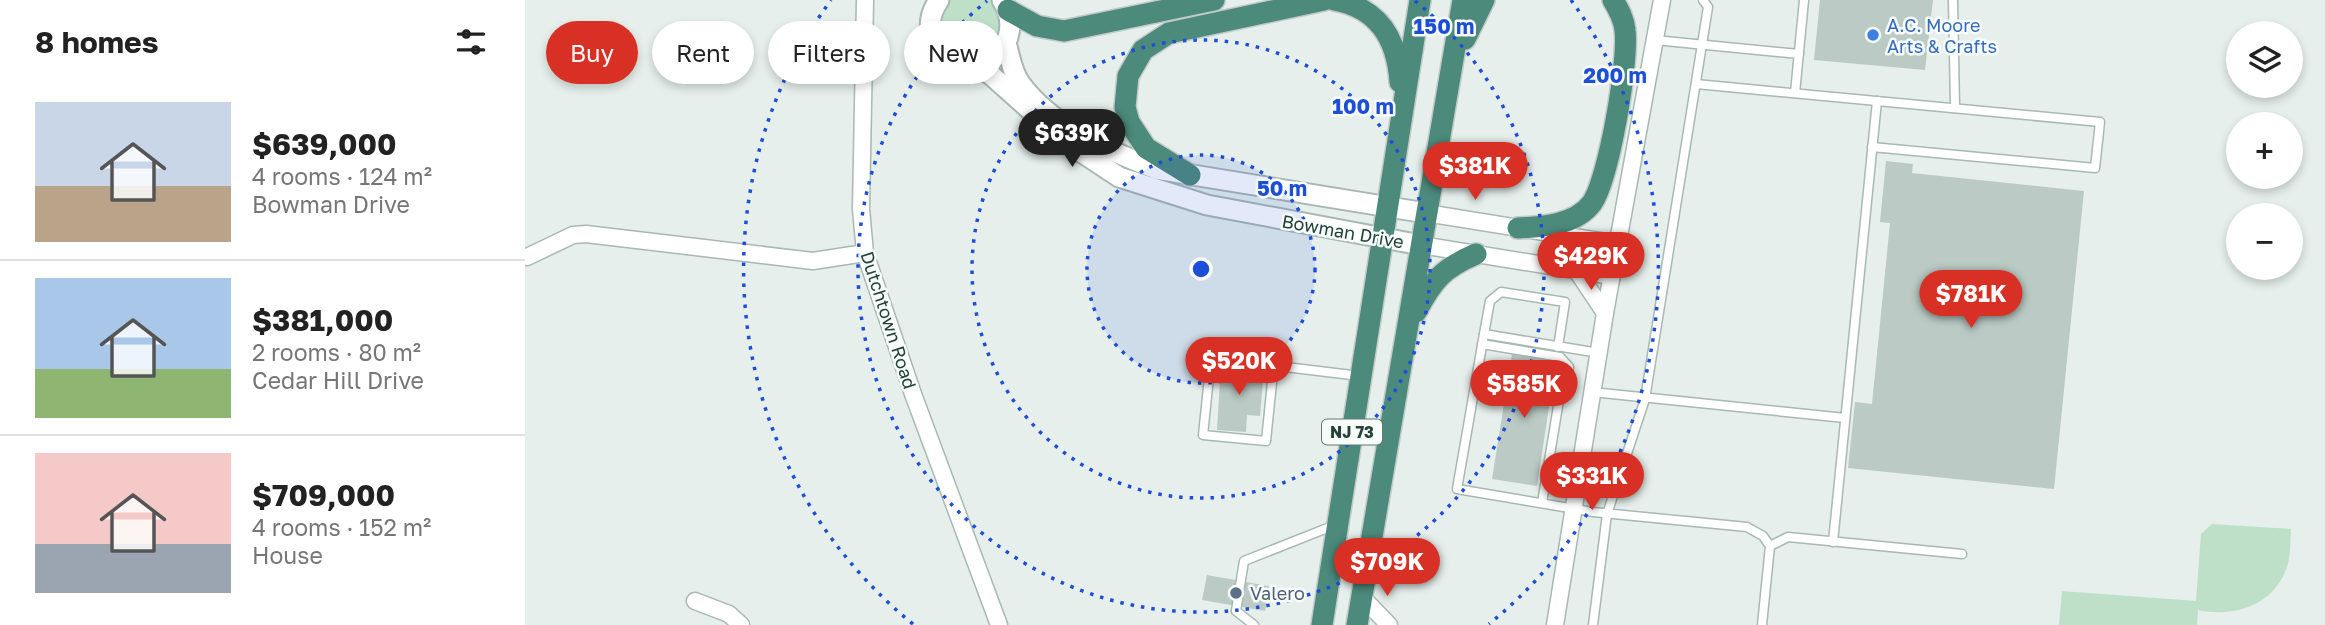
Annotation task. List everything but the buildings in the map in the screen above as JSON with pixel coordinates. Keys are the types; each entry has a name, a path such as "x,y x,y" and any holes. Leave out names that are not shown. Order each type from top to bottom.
{"highway":[{"path":"1005,5 1037,26 1064,30 1214,0"},
{"path":"1190,175 1146,148 1129,122 1124,92 1128,76 1139,56 1156,40 1169,33 1324,0"},
{"path":"1334,0 1364,9 1382,23 1392,40 1400,79 1398,143"},
{"name":"NJ 73","path":"1322,625 1420,0"},
{"name":"NJ 73","path":"1357,625 1463,0"},
{"path":"1450,76 1484,0"},
{"path":"1518,228 1545,226 1581,212 1591,203 1604,178 1626,50 1623,18 1613,0"},
{"path":"1409,326 1432,281 1453,264 1476,254"}],"street":[{"name":"Dutchtown Road","path":"866,0 862,209 865,253 913,394 999,625"},
{"name":"Bowman Drive","path":"932,21 939,0"},
{"path":"1555,625 1605,313 1662,0"},
{"path":"1003,46 1010,30 1005,5"},
{"name":"Bowman Drive","path":"1006,43 1019,83 1050,113 1097,144 1126,157 1156,169 1426,213"},
{"name":"Bowman Drive","path":"1001,84 1066,142 1119,177 1207,205 1421,245"},
{"path":"1426,213 1618,244"},
{"path":"527,257 573,234 586,233 813,261 865,253"},
{"path":"1421,245 1612,276"},
{"path":"1577,271 1605,313"},
{"path":"1362,597 1389,625"},
{"path":"695,601 715,606 741,625"}],"lane":[{"path":"1593,625 1607,514 1644,399 1709,7 1703,0"},
{"path":"1795,93 1804,0"},
{"path":"1954,0 1955,108"},
{"path":"1655,40 1799,54"},
{"path":"1696,84 2100,122 2095,168 1872,147"},
{"path":"1833,542 1877,101"},
{"path":"1558,347 1565,302 1501,292 1490,301 1457,489 1607,514 1747,527 1763,536 1770,546 1762,625"},
{"path":"1484,334 1599,353"},
{"path":"1482,344 1560,357 1566,361 1569,371"},
{"path":"1542,503 1562,382 1569,371 1573,349"},
{"path":"1274,363 1266,440 1203,435 1211,358 1274,363 1360,376"},
{"path":"1592,392 1845,418"},
{"path":"1254,625 1236,611 1244,561 1337,524"},
{"path":"1770,546 1787,537 1962,554"}],"green space":[{"path":"939,0 1002,0 1010,17 1003,31 1003,21 939,21"},
{"path":"2212,524 2291,529 2287,567 2273,591 2263,599 2239,610 2198,610 2197,625 2059,625 2062,591 2196,601 2201,534"}],"place":[{"name":"A.C. Moore Arts & Crafts","path":"1873,35"},
{"name":"Valero","path":"1236,593"}]}
